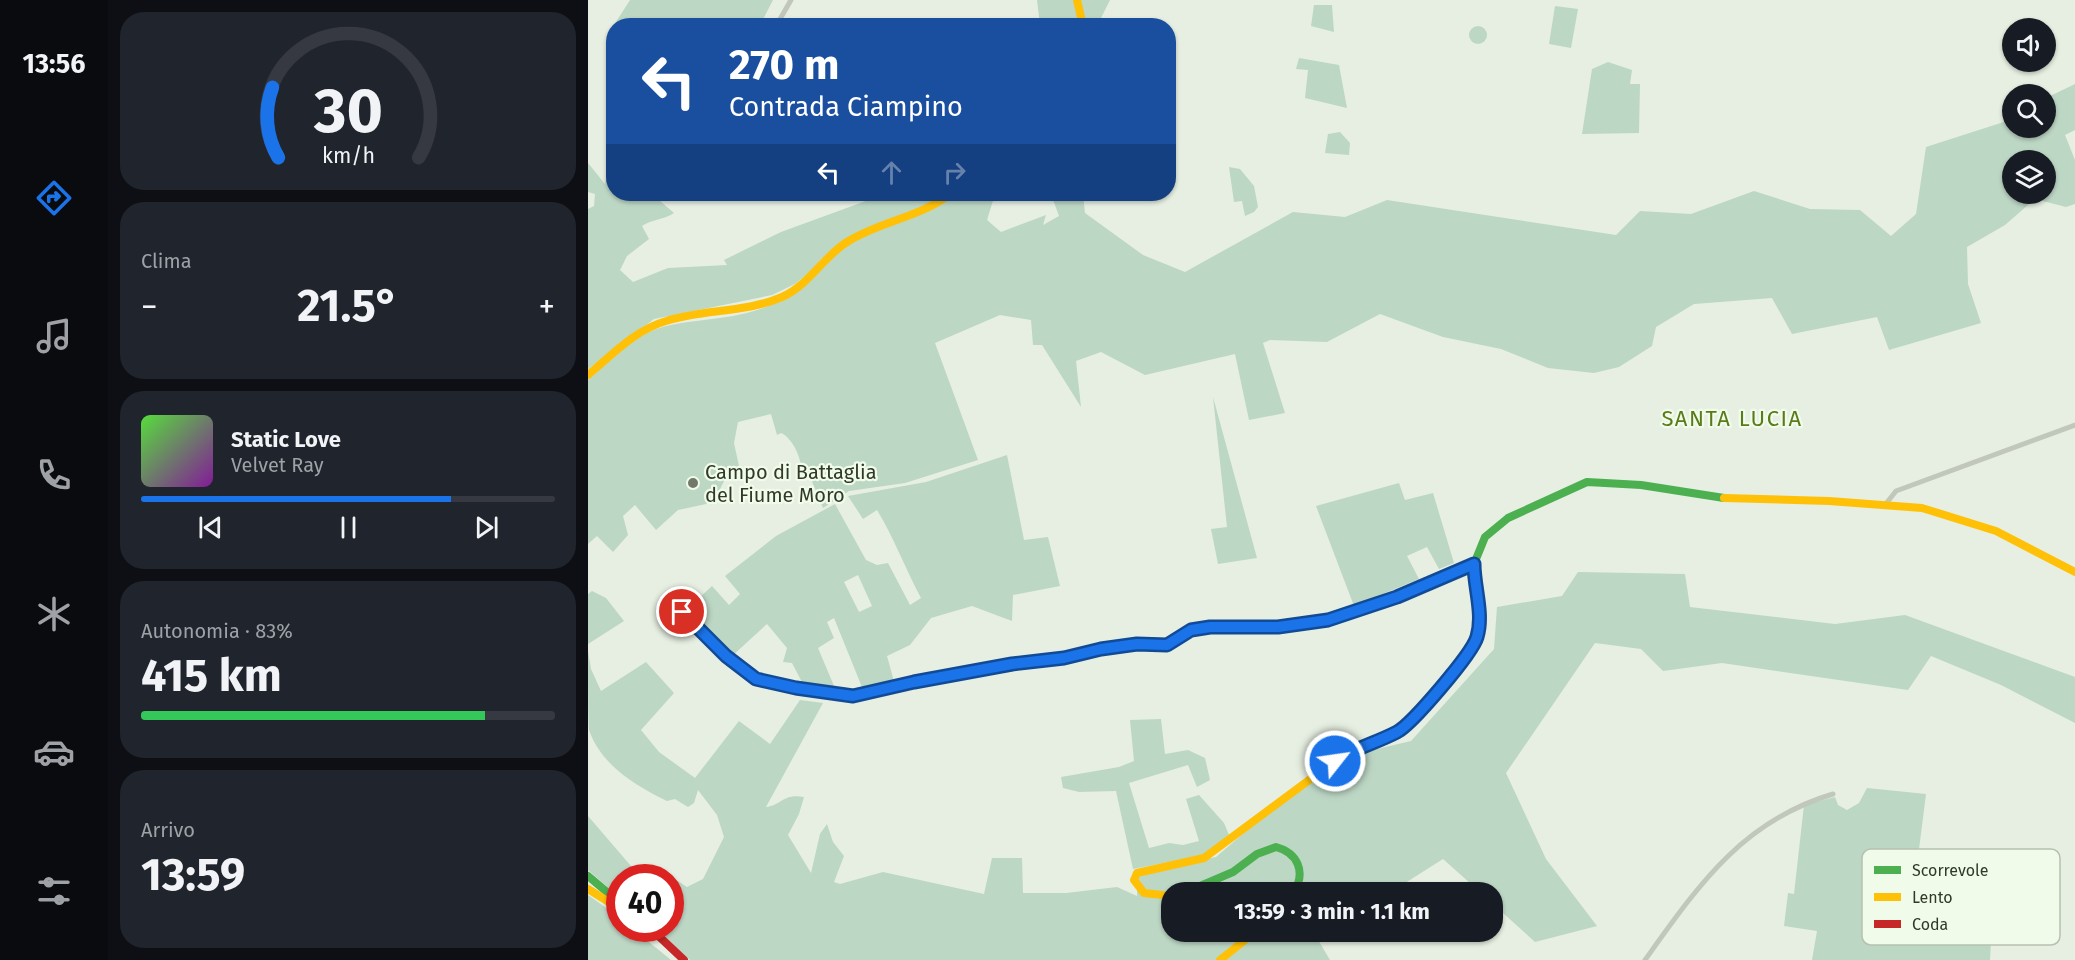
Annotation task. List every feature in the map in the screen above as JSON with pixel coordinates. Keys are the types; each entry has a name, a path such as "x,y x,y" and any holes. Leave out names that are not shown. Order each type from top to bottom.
{"street":[{"path":"781,18 791,0"},
{"path":"1077,0 1081,18"},
{"path":"588,375 632,339 664,322 782,297 810,278 838,248 855,237 922,210 938,201"},
{"path":"1885,505 1896,490 2075,425"},
{"path":"1161,896 1151,896 1142,892 1134,880 1137,873 1204,858 1300,785 1352,749 1400,731 1468,655 1477,638 1479,619 1474,564 1485,537 1500,523 1587,482 1641,485 1737,500 1829,501 1922,508 1996,531 2075,572"},
{"path":"682,612 726,656 756,679 796,688 853,696 914,682 1012,664 1064,658 1101,649 1137,644 1167,645 1191,630 1210,627 1278,627 1328,620 1387,601 1474,564"},
{"path":"1646,960 1711,873 1746,840 1788,810 1833,794"},
{"path":"1210,882 1233,872 1257,854 1276,847 1292,854 1300,865 1299,882"},
{"path":"588,876 606,891"},
{"path":"588,889 606,900"},
{"path":"664,942 684,960"},
{"path":"1220,960 1242,942"}],"green space":[{"path":"630,0 773,0 764,18 618,18"},
{"path":"1037,0 1110,0 1101,18 1039,18"},
{"path":"1314,5 1332,5 1334,32 1311,26"},
{"path":"1555,6 1578,9 1571,48 1549,44"},
{"path":"1478,26 1486,31 1487,35 1482,43 1478,44 1470,39 1469,35 1474,27"},
{"path":"1299,58 1339,65 1347,108 1305,98 1308,70 1296,69"},
{"path":"1608,62 1632,70 1630,84 1640,84 1639,133 1582,134 1592,69"},
{"path":"2075,84 2075,130 2065,135 2075,160 2075,204 2066,207 2054,204 2056,150 2002,150 2002,204 2029,204 2005,225 1967,247 1968,284 1981,323 1889,350 1877,317 1792,334 1772,298 1694,304 1656,327 1652,346 1619,367 1594,373 1548,368 1501,349 1443,337 1380,314 1327,342 1270,340 1263,343 1285,413 1249,420 1235,354 1145,375 1101,352 1076,361 1081,407 1042,345 1033,345 1031,320 1000,315 935,343 978,460 905,483 849,491 823,508 808,472 801,473 800,462 793,445 781,433 777,435 771,414 738,422 734,443 739,466 735,474 725,479 718,493 706,504 678,510 656,530 635,505 623,516 628,535 613,552 597,536 588,544 588,380 625,348 649,332 672,325 748,313 764,308 792,294 831,259 822,258 795,284 772,295 654,319 588,369 588,209 594,206 595,194 588,192 588,163 605,184 606,178 606,201 660,201 674,213 642,226 649,239 627,256 620,270 633,282 668,268 727,265 724,260 781,232 866,201 993,201 987,220 1001,232 1046,215 1043,225 1059,216 1054,201 1084,201 1085,213 1143,255 1185,272 1293,212 1345,217 1387,200 1616,235 1640,211 1691,214 1754,191 1810,209 1860,210 1891,236 1916,214 1926,147 2002,123 2002,138 2056,138 2056,93"},
{"path":"1340,132 1350,143 1349,155 1325,153 1328,134"},
{"path":"1229,167 1240,169 1254,186 1258,207 1254,212 1245,216 1242,201 1234,202"},
{"path":"1213,397 1257,558 1218,564 1211,529 1227,527"},
{"path":"1007,455 1024,540 1048,537 1060,586 1013,595 1012,621 972,606 931,618 910,645 887,656 895,685 864,692 834,618 827,622 834,638 818,648 837,693 805,688 792,663 783,662 787,648 767,624 731,657 685,611 712,586 729,605 740,594 725,576 776,536 835,504 866,560 877,565 888,563 910,605 921,598 877,510 863,519 848,496 926,482","holes":["858,575 872,606 859,612 844,582"]},
{"path":"1399,483 1405,500 1433,493 1454,563 1439,569 1427,547 1407,556 1419,579 1354,606 1316,506"},
{"path":"1578,572 1685,574 1690,607 1835,624 1905,615 2075,677 2075,723 2001,685 1931,656 1908,690 1722,663 1663,671 1641,649 1595,643 1506,773 1546,859 1597,926 1535,942 1503,913 1503,882 1469,882 1443,859 1407,882 1161,882 1161,942 1319,942 1330,960 690,960 670,942 684,942 684,885 687,887 703,879 724,837 717,815 698,790 694,803 688,807 675,799 667,801 632,781 602,754 589,730 588,651 591,669 601,691 646,662 674,693 641,730 659,752 695,778 739,721 770,744 800,700 823,703 766,807 787,798 804,797 799,814 788,835 811,873 820,834 827,824 833,842 844,856 834,882 840,884 883,872 984,894 992,858 1022,858 1023,893 1066,893 1117,887 1137,896 1137,879 1141,873 1216,857 1267,813 1347,756 1411,741 1494,649 1497,607 1562,596"},
{"path":"592,591 606,598 624,621 588,644 588,594"},
{"path":"1161,719 1165,754 1188,750 1205,758 1210,780 1197,787 1188,765 1129,783 1149,848 1169,843 1183,845 1199,841 1186,799 1199,795 1224,823 1229,835 1201,856 1133,869 1116,791 1079,792 1063,788 1061,777 1119,767 1134,761 1130,720"},
{"path":"1867,788 1926,794 1919,849 1862,849 1862,945 1991,945 1990,960 1812,960 1817,931 1784,926 1788,893 1794,894 1804,805 1835,797 1838,805 1847,810 1859,803"},
{"path":"588,816 629,864 606,864 606,886 588,870"},
{"path":"588,895 606,908 606,942 649,942 671,960 588,960"}],"traffic: fast":[{"path":"1336,760 1352,749 1400,731 1458,667 1477,638 1479,619 1474,564 1485,537 1508,518 1587,482 1641,485 1724,498"},
{"path":"1082,654 1137,644 1167,644 1191,630 1210,627 1278,627 1327,620 1397,597 1474,564"},
{"path":"1210,882 1233,872 1257,854 1276,847 1295,859 1298,864 1298,882"},
{"path":"588,876 606,891"}],"traffic: slow":[{"path":"1077,0 1081,18"},
{"path":"588,375 624,344 655,325 695,314 754,306 782,297 792,292 847,242 940,201"},
{"path":"1724,498 1829,501 1922,508 1996,531 2075,572"},
{"path":"683,612 726,656 756,679 853,696 914,682 1082,654"},
{"path":"1161,895 1144,893 1134,880 1137,873 1204,858 1336,760"},
{"path":"588,889 606,900"},
{"path":"1220,960 1242,942"}],"traffic: jam":[{"path":"665,942 684,960"}],"place":[{"name":"Campo di Battaglia del Fiume Moro","path":"693,483"}],"district":[{"name":"SANTA LUCIA","path":"1732,418"}],"route":[{"path":"682,612 726,656 756,679 796,688 853,696 871,694 914,682 973,673 1012,664 1064,658 1101,649 1137,644 1167,645 1191,630 1210,627 1278,627 1328,620 1358,612 1474,564 1479,619 1477,638 1468,655 1400,731 1352,749 1335,761"}]}
